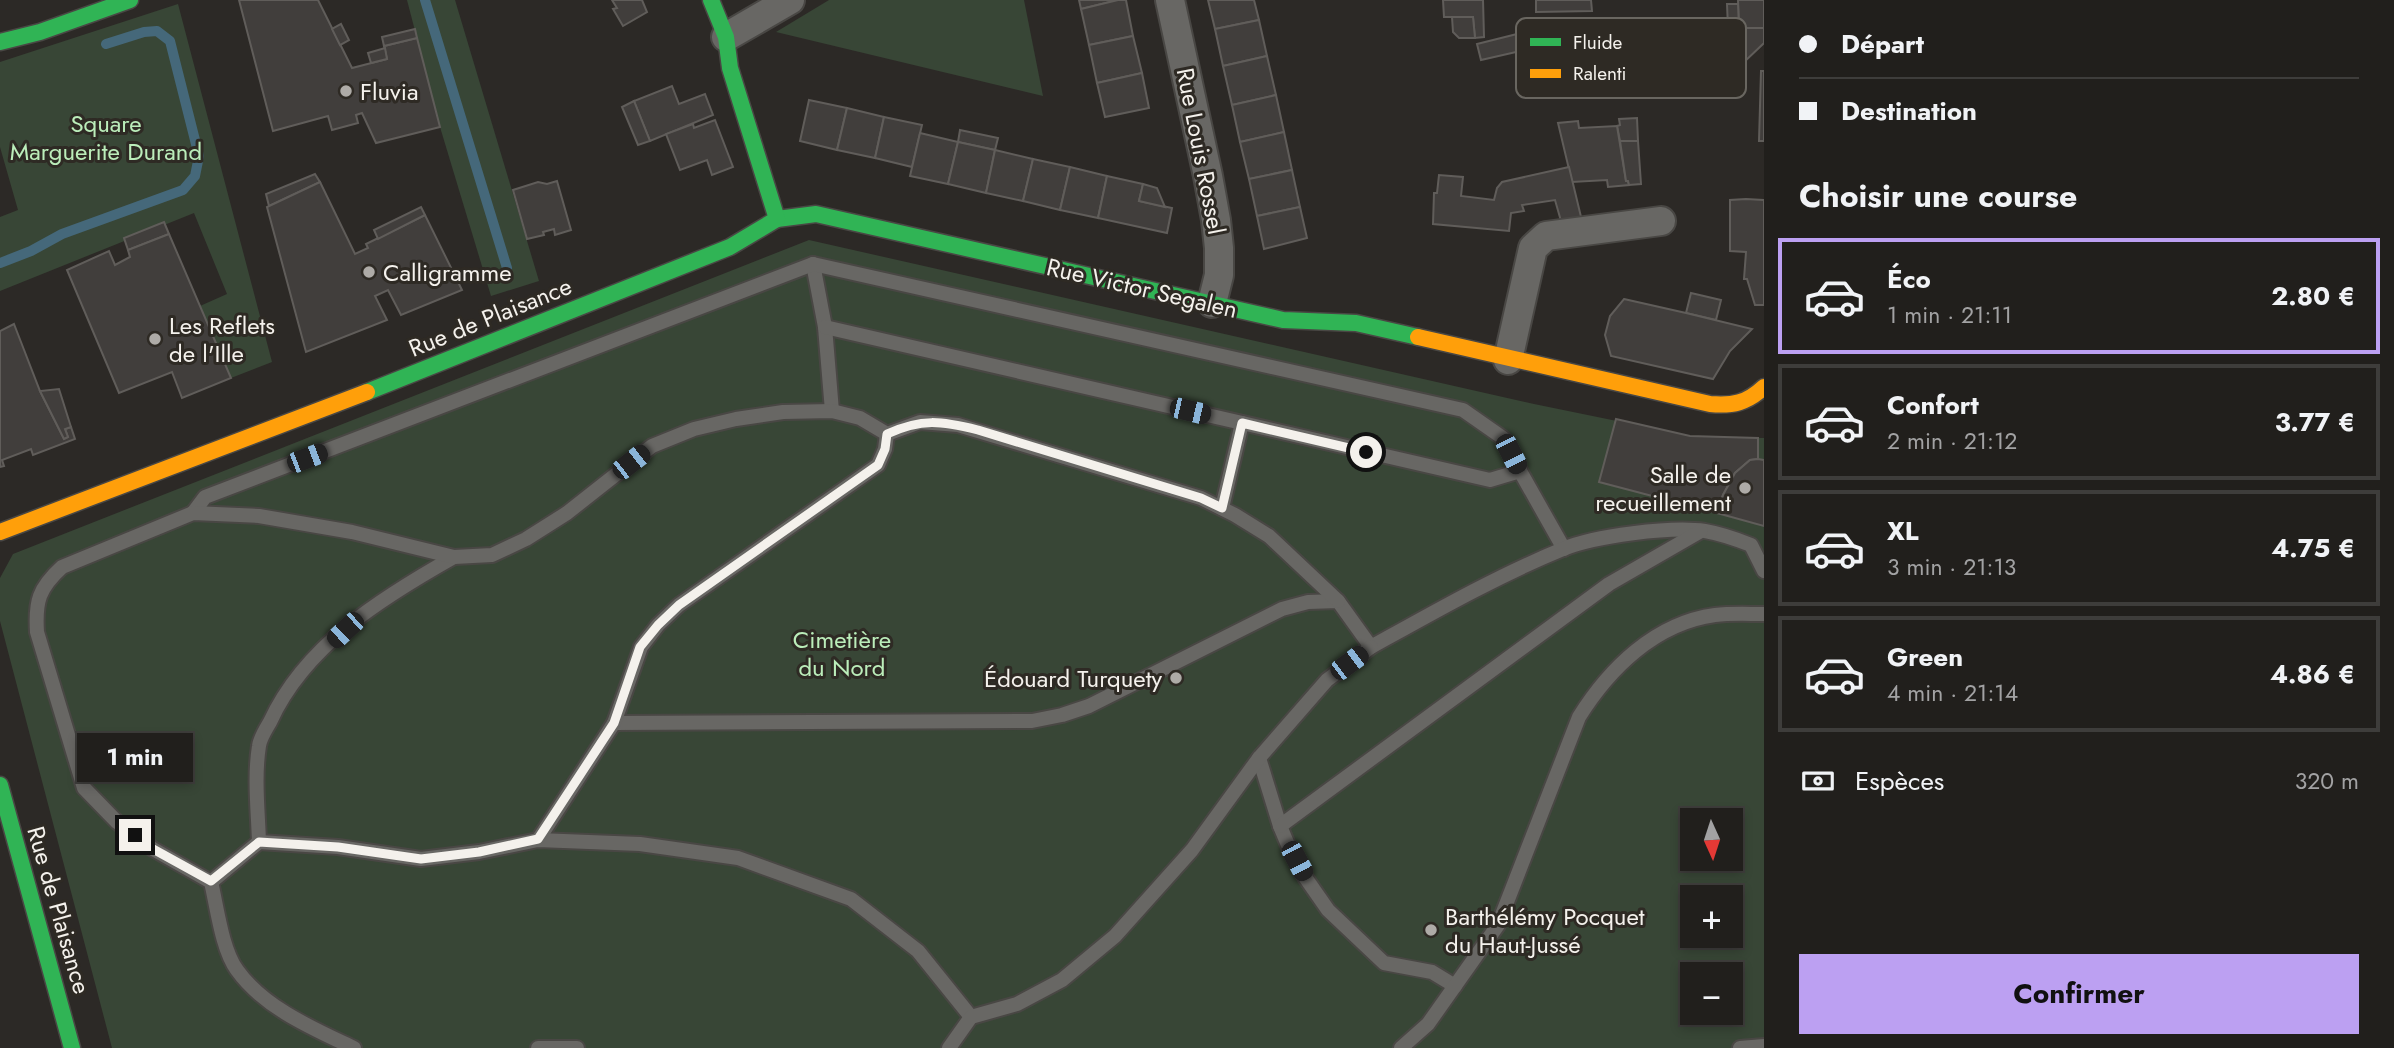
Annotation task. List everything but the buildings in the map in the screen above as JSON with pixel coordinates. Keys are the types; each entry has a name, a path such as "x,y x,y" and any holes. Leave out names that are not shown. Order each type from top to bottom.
{"street":[{"path":"0,42 40,32 130,0"},
{"path":"711,0 726,37 730,68 777,219"},
{"path":"726,37 790,0"},
{"name":"Rue Louis Rossel","path":"1170,0 1217,229 1219,275 1212,303"},
{"name":"Rue Victor Segalen","path":"777,219 816,214 1283,320 1356,323 1710,404 1729,406 1751,400 1764,387"},
{"name":"Rue de Plaisance","path":"0,532 296,420 718,252 777,219"},
{"path":"1508,359 1533,248 1538,242 1546,236 1661,221"},
{"name":"Rue de Plaisance","path":"0,785 72,1048"}],"lane":[{"path":"813,264 825,327 832,411"},
{"path":"193,513 205,497 813,264 1463,410 1503,438 1564,549"},
{"path":"825,327 1490,480 1520,471"},
{"path":"354,1048 317,1030 256,990 236,969 226,942 211,881 153,849 117,821 84,788 37,632 39,596 48,579 62,567 193,513 259,516 352,532 454,556 492,555 526,539 567,513 652,446 684,433 736,419 783,412 832,411 860,418 887,434"},
{"path":"887,434 920,422 958,425 1188,494 1222,508 1269,536 1338,601 1371,647"},
{"path":"1222,508 1242,423"},
{"path":"538,839 614,723 640,647 658,625 679,605 878,465 885,449 887,434"},
{"path":"1280,826 1587,599 1702,531"},
{"path":"949,1048 971,1017 1017,1004 1062,980 1115,936 1192,850 1259,758 1327,680 1371,647 1456,600 1564,549 1630,535 1702,531 1732,537 1751,545 1764,571"},
{"path":"259,842 259,744 290,684 363,613 405,584 454,556"},
{"path":"614,723 1032,720 1062,715 1089,706 1282,608 1308,601 1338,601"},
{"path":"1401,1048 1428,1024 1498,925 1579,717 1596,689 1620,663 1652,639 1689,621 1713,615 1764,614"},
{"path":"1259,758 1280,826 1305,877 1328,910 1384,963 1432,972 1455,986"},
{"path":"211,881 259,842 338,847 421,859 479,852 538,839 640,844 738,858 851,899 918,951 971,1017"},
{"path":"1740,1048 1764,1046"},
{"path":"538,1048 577,1048"}],"green space":[{"path":"407,0 455,0 539,281 491,296 440,127"},
{"path":"829,0 1024,0 1043,96 776,32"},
{"name":"Square Marguerite Durand","path":"178,4 272,362 231,378 200,306 227,294 194,213 0,291 0,217 18,210 0,147 0,62"},
{"name":"Cimetière du Nord","path":"809,240 1534,404 1690,436 1764,438 1764,1048 112,1048 0,621 0,578 13,554"}],"waterway":[{"path":"425,0 507,268"},
{"path":"0,263 31,251 62,234 183,190 195,176 199,156 170,41 157,31 144,32 106,44"}],"traffic: fast":[{"path":"0,42 40,32 130,0"},
{"path":"367,392 730,247 777,219 730,68 726,37 711,0"},
{"path":"777,219 816,214 1283,320 1356,323 1418,337"},
{"path":"0,785 72,1048"}],"traffic: slow":[{"path":"1418,337 1710,404 1739,402 1752,397 1764,387"},
{"path":"0,532 367,392"}],"place":[{"name":"Fluvia","path":"346,91"},
{"name":"Calligramme","path":"369,272"},
{"name":"Les Reflets de l'Ille","path":"155,339"},
{"name":"Salle de recueillement","path":"1745,488"},
{"name":"Édouard Turquety","path":"1176,678"},
{"name":"Barthélémy Pocquet du Haut-Jussé","path":"1431,930"}],"route":[{"path":"135,835 153,849 211,881 259,842 338,847 421,859 479,852 538,839 614,723 640,647 658,625 679,605 878,465 885,449 887,434 904,426 920,422 958,425 998,435 1201,498 1222,508 1242,423 1366,452"}]}
